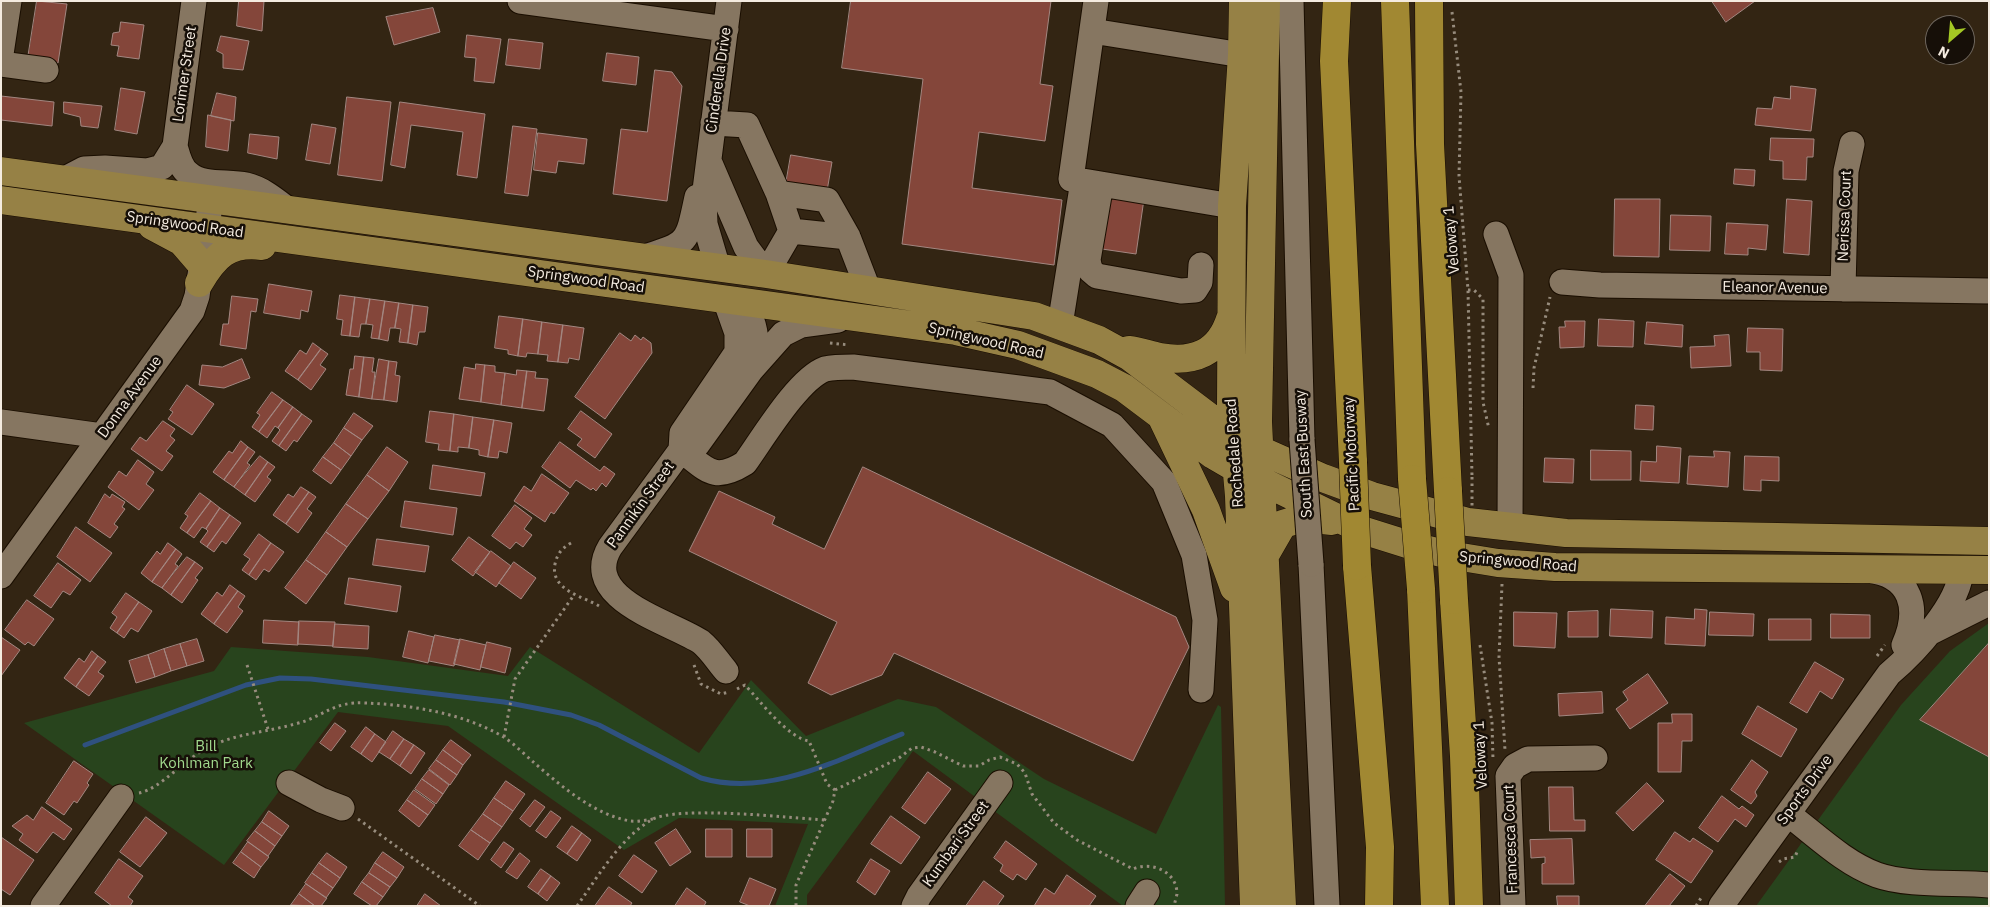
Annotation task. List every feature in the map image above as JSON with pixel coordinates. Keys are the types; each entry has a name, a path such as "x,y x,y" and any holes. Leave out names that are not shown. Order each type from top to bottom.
{"highway":[{"name":"Pacific Motorway","path":"1337,1 1334,61 1357,566 1380,847 1379,906"},
{"path":"1394,1 1412,479 1421,590 1435,906"},
{"path":"1440,4 1430,144 1464,756 1470,906"}],"main road":[{"name":"Rochedale Road","path":"1243,1 1242,55 1232,206 1230,406 1237,469 1254,906"},
{"name":"Rochedale Road","path":"1266,1 1260,208 1258,406 1262,482 1263,559 1282,906"},
{"name":"Springwood Road","path":"1,171 766,274 1007,311 1060,325 1113,348 1147,368 1233,434 1260,450 1323,478 1372,496 1468,522 1566,533 1989,541"},
{"name":"Springwood Road","path":"1,200 956,331 1018,345 1097,374 1124,388 1213,455 1262,482 1362,530 1449,555 1522,565 1580,568 1989,570"},
{"path":"135,218 174,237 200,274 216,259 235,246 273,247 297,241"},
{"path":"718,268 732,300"},
{"path":"1113,348 1168,358 1191,358 1203,354 1220,339 1225,333 1230,319"},
{"path":"1161,415 1206,510 1243,613"},
{"path":"1263,559 1283,524 1293,519 1325,519 1362,530"},
{"name":"Sports Drive","path":"1961,540 1961,569"}],"street":[{"path":"1,54 9,1"},
{"name":"Lorimer Street","path":"65,179 84,169 105,168 147,171 162,167 175,146 194,1"},
{"path":"520,1 726,30"},
{"name":"Cinderella Drive","path":"708,158 730,1"},
{"path":"1096,1 1071,179 1232,206"},
{"name":"South East Busway","path":"1291,1 1302,440 1311,564 1327,906"},
{"path":"1092,31 1242,55"},
{"path":"1,64 46,70"},
{"path":"708,158 746,247 766,274 791,232 778,193 747,125 713,123"},
{"name":"Nerissa Court","path":"1843,289 1846,171 1852,144"},
{"name":"Lorimer Street","path":"175,146 183,168 189,175 199,180 245,185 266,192 286,208"},
{"path":"642,258 673,248 684,240 692,223 708,158"},
{"path":"708,158 704,213 718,268"},
{"path":"1092,182 1088,260 1090,270 1097,276 1182,292 1195,290 1200,282 1201,265"},
{"path":"1060,325 1092,182"},
{"path":"778,193 827,200 848,238 868,289"},
{"name":"Donna Avenue","path":"1,576 192,311 200,274 211,199"},
{"path":"791,232 848,238"},
{"path":"1496,234 1511,275 1510,528"},
{"name":"Eleanor Avenue","path":"1562,282 1600,285 1989,292"},
{"path":"732,300 752,322 757,338 756,354 751,370"},
{"name":"Pannikin Street","path":"726,671 701,643 622,600 595,571 604,560 608,550 681,450 682,433 737,352 737,333 732,300"},
{"path":"681,450 697,445 751,370 778,339 793,328 811,323 862,318"},
{"path":"681,450 710,472 720,474 730,472 745,463 807,380 826,369 838,367 852,367 1050,392 1112,425 1164,482 1194,555 1205,620 1202,690"},
{"path":"1,422 102,436"},
{"path":"1865,569 1890,576 1909,595 1913,611 1904,645"},
{"name":"Sports Drive","path":"1890,674 1908,658 1928,634 1958,589 1961,569"},
{"name":"Sports Drive","path":"1721,906 1890,674 1904,645 1934,599 1961,569"},
{"name":"Sports Drive","path":"1928,634 1989,603"},
{"name":"Francesca Court","path":"1513,906 1508,776 1504,764 1528,759 1595,758"},
{"path":"289,783 321,800 342,808"},
{"name":"Kumbari Street","path":"914,906 919,896 1000,783"},
{"path":"53,902 121,797"},
{"path":"1788,814 1856,865 1878,875 1922,882 1985,882"}],"path":[{"name":"Veloway 1","path":"1440,4 1461,92 1459,176 1468,290 1472,477"},
{"path":"1532,397 1534,368 1548,299 1562,282"},
{"path":"1468,290 1474,290 1483,300 1483,402 1490,434"},
{"path":"1502,584 1498,657 1506,753 1504,764"},
{"path":"504,737 512,688 520,672 574,595"},
{"name":"Veloway 1","path":"1480,644 1492,723 1504,764"},
{"path":"247,664 268,730"},
{"path":"121,797 149,791 187,759 209,746 297,724 339,704 366,703 430,711 481,725 504,737 563,788 604,812 632,821 653,819 670,813 825,820"},
{"path":"812,746 827,784 835,790"},
{"path":"796,906 796,885 825,820 835,790 899,758 912,748 921,748 935,752 963,766 980,766 989,760 1000,757 1018,764 1025,773 1032,794 1054,823 1077,840 1133,869 1139,866 1154,866 1169,876 1177,893 1174,906"},
{"path":"342,808 480,906"},
{"path":"577,906 616,852 633,833 653,819"}],"green space":[{"path":"1989,623 1989,906 1756,906 1901,705 1950,651"},
{"name":"Bill Kohlman Park","path":"231,647 368,657 508,676 530,647 699,753 751,680 806,736 898,699 936,707 1044,779 1156,834 1218,705 1221,707 1225,906 1123,906 913,751 807,895 807,906 775,906 808,824 679,818 624,850 448,726 338,712 224,865 24,723 214,671"}],"building":[{"path":"37,1 67,4 58,63 28,58"},
{"path":"239,1 264,1 262,31 237,26"},
{"path":"851,1 1051,1 1040,84 1053,86 1045,141 979,132 972,188 1062,200 1054,265 902,244 923,79 842,68"},
{"path":"1712,1 1755,1 1726,22"},
{"path":"433,8 440,32 394,45 386,17"},
{"path":"121,22 144,25 139,59 117,56 119,46 111,45 113,33 119,32"},
{"path":"467,35 501,39 494,83 474,81 476,58 465,57"},
{"path":"221,36 249,41 243,70 223,68 223,54 217,51"},
{"path":"509,39 543,43 540,69 506,65"},
{"path":"607,53 639,57 636,85 603,81"},
{"path":"655,70 672,72 682,86 667,201 613,194 621,129 647,132"},
{"path":"1791,86 1816,89 1811,131 1755,125 1757,108 1772,109 1774,97 1790,99"},
{"path":"121,88 145,92 137,134 115,130"},
{"path":"217,93 236,97 234,121 211,116"},
{"path":"1,96 54,102 52,126 1,120"},
{"path":"347,97 391,102 382,181 338,175"},
{"path":"64,102 102,106 98,128 81,126 80,117 64,113"},
{"path":"400,102 485,114 477,178 457,175 463,132 411,125 405,168 391,165"},
{"path":"208,115 231,120 228,151 206,147"},
{"path":"312,124 336,128 330,164 306,160"},
{"path":"513,126 537,129 528,196 505,193"},
{"path":"538,133 587,139 584,164 558,161 556,173 534,170"},
{"path":"250,134 279,137 277,159 248,153"},
{"path":"1771,138 1814,139 1813,157 1807,157 1806,180 1783,179 1783,161 1770,160"},
{"path":"791,155 832,162 827,191 786,184"},
{"path":"1735,169 1755,170 1754,186 1734,184"},
{"path":"1103,193 1144,199 1136,254 1095,248"},
{"path":"1615,199 1660,199 1659,257 1614,256"},
{"path":"1787,199 1812,201 1809,255 1784,253"},
{"path":"1671,215 1711,216 1710,251 1670,250"},
{"path":"1727,223 1768,225 1766,250 1748,248 1748,255 1725,254"},
{"path":"269,284 312,291 308,312 301,310 300,319 264,313"},
{"path":"340,295 355,297 350,336 341,335 343,320 337,319"},
{"path":"232,296 258,299 256,312 251,311 246,349 220,345 223,324 228,324"},
{"path":"355,297 370,299 366,324 361,324 359,337 350,336"},
{"path":"370,299 385,301 379,339 371,338 373,325 366,324"},
{"path":"385,301 399,303 395,328 390,328 388,341 379,339"},
{"path":"399,303 413,305 408,343 399,342 401,329 395,328"},
{"path":"413,305 428,307 425,332 419,332 417,345 408,343"},
{"path":"499,316 523,319 518,356 508,354 508,350 495,348"},
{"path":"523,319 542,322 538,354 527,353 526,357 518,356"},
{"path":"1599,319 1634,321 1633,347 1598,346"},
{"path":"1565,321 1585,321 1584,347 1560,348 1559,327 1565,327"},
{"path":"542,322 563,325 558,362 547,361 548,355 538,354"},
{"path":"1647,322 1683,325 1682,347 1645,344"},
{"path":"563,325 584,328 579,360 569,358 568,363 558,362"},
{"path":"1748,328 1783,329 1782,371 1760,370 1760,352 1747,352"},
{"path":"620,333 631,341 635,335 641,340 643,337 651,343 652,353 605,419 575,397"},
{"path":"1729,335 1731,366 1691,368 1690,347 1715,346 1714,336"},
{"path":"313,343 321,349 298,380 285,371 300,350 306,354"},
{"path":"321,349 328,354 320,365 326,369 311,390 298,380"},
{"path":"355,356 364,357 359,397 346,395 350,369 353,369"},
{"path":"364,357 374,358 372,372 375,372 372,399 359,397"},
{"path":"242,359 250,378 224,388 199,385 202,365 222,367"},
{"path":"379,359 389,361 384,400 372,399"},
{"path":"389,361 397,362 395,375 400,376 397,402 384,400"},
{"path":"476,364 485,365 481,402 459,399 464,367 475,369"},
{"path":"485,365 495,366 495,372 505,373 501,405 481,402"},
{"path":"517,370 527,371 522,408 501,405 505,373 516,375"},
{"path":"527,371 536,372 535,378 548,379 544,411 522,408"},
{"path":"187,385 214,404 192,435 168,419 173,412 170,410"},
{"path":"272,392 283,400 259,432 252,427 260,415 257,413"},
{"path":"283,400 293,407 278,428 275,426 267,438 259,432"},
{"path":"1636,405 1654,406 1653,430 1635,429"},
{"path":"293,407 302,414 279,446 272,441 280,430 278,428"},
{"path":"430,411 454,414 450,451 438,450 439,444 426,442"},
{"path":"581,411 612,434 595,458 577,445 582,439 568,429"},
{"path":"354,413 373,426 362,440 344,428"},
{"path":"302,414 312,421 297,442 294,440 286,451 279,446"},
{"path":"454,414 473,417 469,448 458,447 458,452 450,451"},
{"path":"473,417 494,420 488,457 479,455 479,450 469,448"},
{"path":"494,420 512,423 507,453 499,451 498,458 488,457"},
{"path":"163,421 175,429 170,436 175,440 166,451 173,456 162,471 131,449 140,437 146,441"},
{"path":"344,428 362,440 351,456 334,443"},
{"path":"241,441 248,447 224,480 213,472 229,451 232,453"},
{"path":"560,442 600,471 604,466 615,474 606,487 602,483 596,491 593,488 591,490 576,480 570,488 542,467"},
{"path":"334,443 351,456 341,470 323,457"},
{"path":"1657,446 1681,448 1679,483 1640,481 1641,461 1656,462"},
{"path":"248,447 255,452 247,463 250,465 234,487 224,480"},
{"path":"387,447 408,462 389,491 367,475"},
{"path":"1591,450 1631,451 1631,480 1591,480"},
{"path":"1714,451 1730,452 1728,487 1687,484 1689,456 1714,457"},
{"path":"260,456 268,462 245,495 234,487"},
{"path":"1745,456 1779,457 1779,481 1761,480 1761,491 1744,490"},
{"path":"323,457 341,470 331,484 313,471"},
{"path":"1545,458 1574,459 1573,483 1544,482"},
{"path":"138,460 154,472 146,484 154,490 139,510 108,487 119,471 126,476"},
{"path":"268,462 275,467 267,477 271,480 255,502 245,495"},
{"path":"433,465 485,473 481,496 430,489"},
{"path":"863,467 1176,617 1189,647 1133,761 894,653 882,675 831,695 808,683 837,622 689,551 719,491 775,517 772,524 824,549"},
{"path":"542,474 569,493 554,514 551,512 545,522 514,501 524,486 531,491"},
{"path":"367,475 389,491 368,519 346,504"},
{"path":"301,487 309,492 286,524 273,515 288,494 293,497"},
{"path":"309,492 316,497 307,509 312,513 298,533 286,524"},
{"path":"200,493 211,501 187,533 180,528 188,516 185,514"},
{"path":"105,494 110,498 112,494 125,502 122,507 125,509 114,524 118,527 110,538 88,523"},
{"path":"211,501 220,508 206,529 202,527 194,538 187,533"},
{"path":"405,501 457,508 453,535 401,527"},
{"path":"346,504 368,519 347,547 326,532"},
{"path":"515,505 532,518 524,529 532,535 523,547 516,542 510,549 492,536"},
{"path":"220,508 230,515 207,547 200,542"},
{"path":"230,515 241,523 226,544 222,541 214,552 207,547"},
{"path":"76,527 112,553 90,582 57,557"},
{"path":"326,532 347,547 327,575 306,560"},
{"path":"259,534 271,543 249,575 242,570 250,559 244,555"},
{"path":"469,537 490,552 473,576 452,560"},
{"path":"377,539 429,546 425,572 373,565"},
{"path":"168,543 176,549 152,582 141,573 157,551 160,554"},
{"path":"271,543 284,552 269,572 264,569 256,580 249,575"},
{"path":"176,549 182,554 175,564 178,566 162,588 152,582"},
{"path":"491,551 511,566 496,587 475,572"},
{"path":"187,557 195,562 171,595 162,588"},
{"path":"306,560 327,575 306,604 285,588"},
{"path":"195,562 203,568 195,578 198,580 182,603 171,595"},
{"path":"514,562 536,578 521,599 499,583"},
{"path":"58,563 81,580 70,595 63,591 51,608 34,596"},
{"path":"349,578 401,586 397,612 345,604"},
{"path":"230,585 238,591 214,624 201,614 217,592 222,596"},
{"path":"238,591 245,596 238,607 243,611 227,633 214,624"},
{"path":"126,593 139,602 117,633 110,628 117,617 112,613"},
{"path":"27,600 54,619 34,646 28,642 25,645 5,630"},
{"path":"139,602 152,611 138,632 131,628 124,638 117,633"},
{"path":"1611,609 1653,611 1652,638 1610,636"},
{"path":"1695,609 1707,610 1705,646 1665,644 1666,617 1694,619"},
{"path":"1598,611 1598,637 1568,637 1568,612"},
{"path":"1514,612 1557,613 1555,648 1514,646"},
{"path":"1710,612 1754,614 1753,636 1709,635"},
{"path":"1831,614 1870,615 1870,638 1831,638"},
{"path":"1769,619 1811,619 1811,640 1769,640"},
{"path":"264,620 299,622 298,645 263,643"},
{"path":"299,621 335,622 333,646 298,644"},
{"path":"335,624 369,626 368,649 333,647"},
{"path":"409,631 434,637 428,663 403,657"},
{"path":"435,635 460,640 454,666 429,661"},
{"path":"1,637 20,650 1,676"},
{"path":"197,639 204,661 187,666 180,644"},
{"path":"460,639 486,645 480,670 454,664"},
{"path":"487,642 511,648 505,673 481,667"},
{"path":"1989,643 1989,757 1920,720"},
{"path":"180,644 187,666 171,671 164,649"},
{"path":"164,649 171,671 155,677 148,655"},
{"path":"92,651 98,656 76,687 64,678 79,658 84,662"},
{"path":"148,655 155,677 136,683 129,661"},
{"path":"98,656 106,662 98,672 104,676 89,696 76,687"},
{"path":"1815,662 1844,679 1832,699 1820,691 1807,713 1790,703"},
{"path":"1648,674 1668,703 1630,729 1616,709 1628,700 1623,692"},
{"path":"1602,692 1603,713 1559,716 1558,694"},
{"path":"1758,706 1797,729 1781,757 1742,734"},
{"path":"1672,714 1692,714 1692,741 1682,741 1681,772 1658,772 1658,723 1672,723"},
{"path":"335,723 346,731 331,751 320,743"},
{"path":"366,727 375,734 361,754 351,747"},
{"path":"393,731 404,739 390,759 379,752"},
{"path":"375,734 386,742 372,762 361,754"},
{"path":"404,739 414,745 400,766 390,759"},
{"path":"451,740 471,755 463,765 443,750"},
{"path":"414,745 425,753 411,774 400,766"},
{"path":"443,750 463,765 457,775 436,760"},
{"path":"436,760 457,775 450,785 429,769"},
{"path":"1752,760 1768,772 1755,792 1757,796 1751,804 1731,790"},
{"path":"74,761 93,774 87,783 89,785 77,803 74,801 64,815 46,803"},
{"path":"429,770 449,785 443,794 422,779"},
{"path":"928,772 951,789 925,824 902,808"},
{"path":"422,779 443,794 436,804 415,789"},
{"path":"506,781 525,794 513,811 494,798"},
{"path":"1647,783 1664,801 1633,831 1616,813"},
{"path":"1549,787 1573,787 1574,820 1585,820 1585,831 1550,831"},
{"path":"414,790 435,805 428,815 407,800"},
{"path":"1722,796 1739,809 1742,806 1754,815 1746,827 1735,819 1718,842 1699,828"},
{"path":"494,798 513,811 502,827 483,814"},
{"path":"407,800 428,815 419,827 399,811"},
{"path":"535,800 545,807 530,827 520,819"},
{"path":"42,807 72,829 64,840 53,832 37,853 19,840 23,834 12,826 27,815 33,820"},
{"path":"269,811 289,826 282,836 262,822"},
{"path":"551,811 561,818 546,838 536,831"},
{"path":"483,814 502,827 490,843 471,830"},
{"path":"891,816 920,837 901,864 871,844"},
{"path":"146,817 167,833 140,867 120,852"},
{"path":"262,822 282,836 275,846 255,831"},
{"path":"572,826 582,833 567,854 557,847"},
{"path":"676,829 691,852 670,866 655,843"},
{"path":"706,829 732,829 732,857 706,857"},
{"path":"747,829 772,829 772,857 747,857"},
{"path":"471,830 490,843 478,860 459,846"},
{"path":"255,831 275,846 268,856 247,841"},
{"path":"1675,832 1690,842 1693,838 1713,851 1691,883 1656,860"},
{"path":"582,833 591,840 577,861 567,854"},
{"path":"1,837 34,860 10,895 1,889"},
{"path":"1572,839 1574,884 1542,884 1542,864 1545,863 1545,857 1531,858 1530,840"},
{"path":"1006,841 1037,864 1026,880 1017,874 1013,880 1000,871 1003,865 994,858"},
{"path":"248,842 269,857 261,867 241,852"},
{"path":"504,842 514,849 501,868 491,860"},
{"path":"241,852 261,867 254,878 233,863"},
{"path":"383,852 404,867 397,878 375,863"},
{"path":"327,853 347,867 340,878 319,863"},
{"path":"520,853 530,861 517,879 506,872"},
{"path":"634,855 657,871 642,893 619,876"},
{"path":"119,859 143,876 128,897 133,901 130,906 112,906 95,893"},
{"path":"871,859 890,871 875,895 857,882"},
{"path":"319,863 340,878 333,888 312,873"},
{"path":"375,863 397,878 390,887 369,873"},
{"path":"541,869 551,876 538,894 528,887"},
{"path":"312,873 333,888 326,898 305,883"},
{"path":"369,873 390,887 383,897 362,882"},
{"path":"1670,874 1685,886 1669,906 1645,906"},
{"path":"1067,875 1096,896 1089,906 1034,906 1045,888 1054,894"},
{"path":"551,876 560,883 547,901 538,894"},
{"path":"750,878 776,889 769,906 750,906 740,902"},
{"path":"984,881 1004,896 997,906 966,906"},
{"path":"362,882 383,897 376,906 372,906 354,894"},
{"path":"306,884 327,898 321,906 315,906 299,894"},
{"path":"609,887 632,903 630,906 595,906"},
{"path":"687,888 706,902 704,906 675,906"},
{"path":"299,894 315,906 291,905"},
{"path":"425,894 441,906 417,906"},
{"path":"1557,896 1579,896 1579,906 1558,906"}],"waterway":[{"path":"85,745 246,685 280,678 311,679 504,702 571,715 599,725 701,778 727,783 753,783 804,773 902,734"}]}
